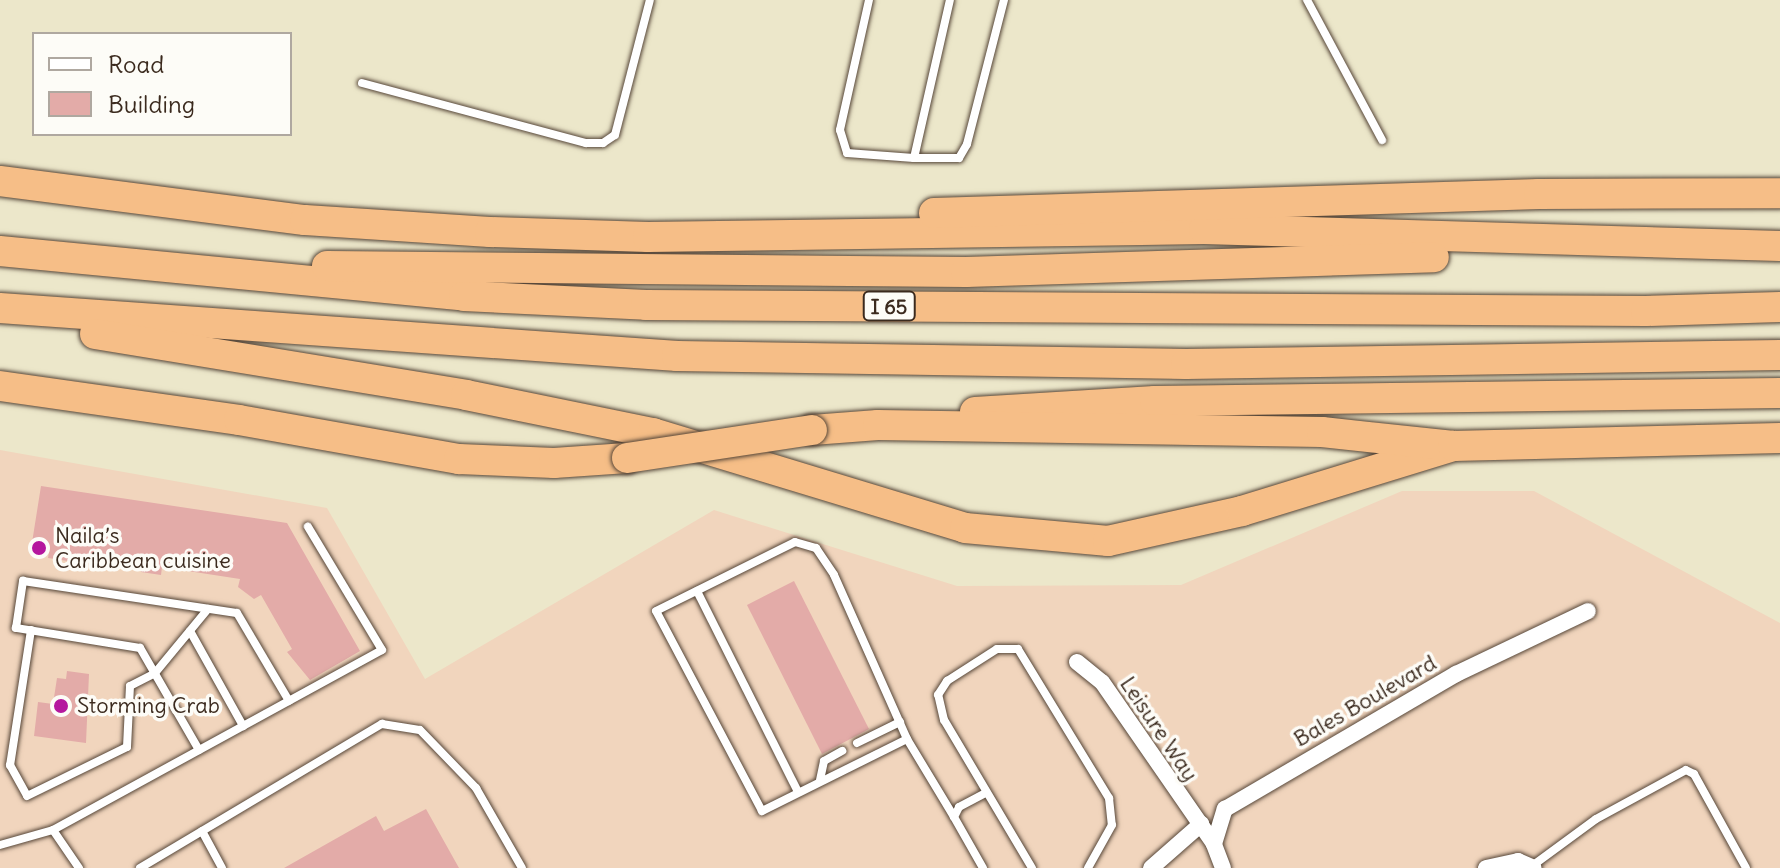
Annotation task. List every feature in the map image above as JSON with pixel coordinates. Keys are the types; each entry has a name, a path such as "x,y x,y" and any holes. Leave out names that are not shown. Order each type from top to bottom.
{"highway":[{"path":"0,181 305,220 648,237 1204,229 1780,246"},
{"path":"648,237 1004,207 1780,193"},
{"path":"66,259 507,271 966,272 1744,246"},
{"name":"I 65","path":"0,251 464,296 646,305 1646,311 1780,307"},
{"path":"0,308 677,356 1186,364 1780,355"},
{"path":"0,319 497,401 653,433 965,528 1108,541 1242,511 1453,446"},
{"path":"0,386 239,420 459,459 554,463 627,458 812,430 878,425 1005,408 1155,401 1780,393"},
{"path":"878,425 1322,432 1453,446 1780,438"}],"street":[{"name":"Bales Boulevard","path":"1214,844 1225,809 1245,796 1456,674 1588,611"},
{"name":"Leisure Way","path":"1077,662 1102,682 1176,795 1214,844"},
{"path":"1151,868 1201,824"},
{"path":"1214,844 1223,868"},
{"path":"1486,868 1518,861 1533,867"}],"lane":[{"path":"362,83 586,143 603,143 615,135 650,0"},
{"path":"869,0 840,130 847,153 914,158 959,158 967,144 1004,0"},
{"path":"914,158 950,0"},
{"path":"1307,0 1382,140"},
{"path":"0,845 53,830 382,650 308,527"},
{"path":"907,739 762,811 656,611 795,542 816,548 834,575 907,739 983,868"},
{"path":"199,750 140,648 16,628 23,581 237,613 289,701"},
{"path":"697,591 798,792"},
{"path":"31,630 10,765 27,796 127,747 130,686 155,673 208,609"},
{"path":"190,631 243,726"},
{"path":"1032,868 944,720 938,695 947,681 997,649 1018,649 1109,798 1112,825 1088,868"},
{"path":"857,743 900,722"},
{"path":"140,868 382,724 420,730 476,788 522,868"},
{"path":"820,780 824,761 842,751"},
{"path":"1533,867 1596,819 1686,770 1694,774 1746,868"},
{"path":"954,817 959,807 985,793"},
{"path":"53,830 79,868"},
{"path":"202,831 222,868"},
{"path":"0,839 11,841"}],"shaded area":[{"path":"0,450 327,508 425,679 714,510 957,586 1181,585 1402,491 1534,491 1780,623 1780,868 0,868"}],"building":[{"path":"41,486 287,523 360,651 310,680 287,652 292,649 261,595 254,599 238,587 240,579 162,567 161,575 141,572 142,565 69,554 68,561 48,558 49,552 31,549"},
{"path":"794,581 869,729 822,754 747,605"},
{"name":"Storming Crab","path":"67,671 89,674 86,743 34,736 38,702 53,704 57,678 66,679"},
{"path":"426,809 459,868 284,868 376,816 384,831"}],"place":[{"name":"Naila’s Caribbean cuisine","path":"39,548"},
{"name":"Storming Crab","path":"61,706"}]}
